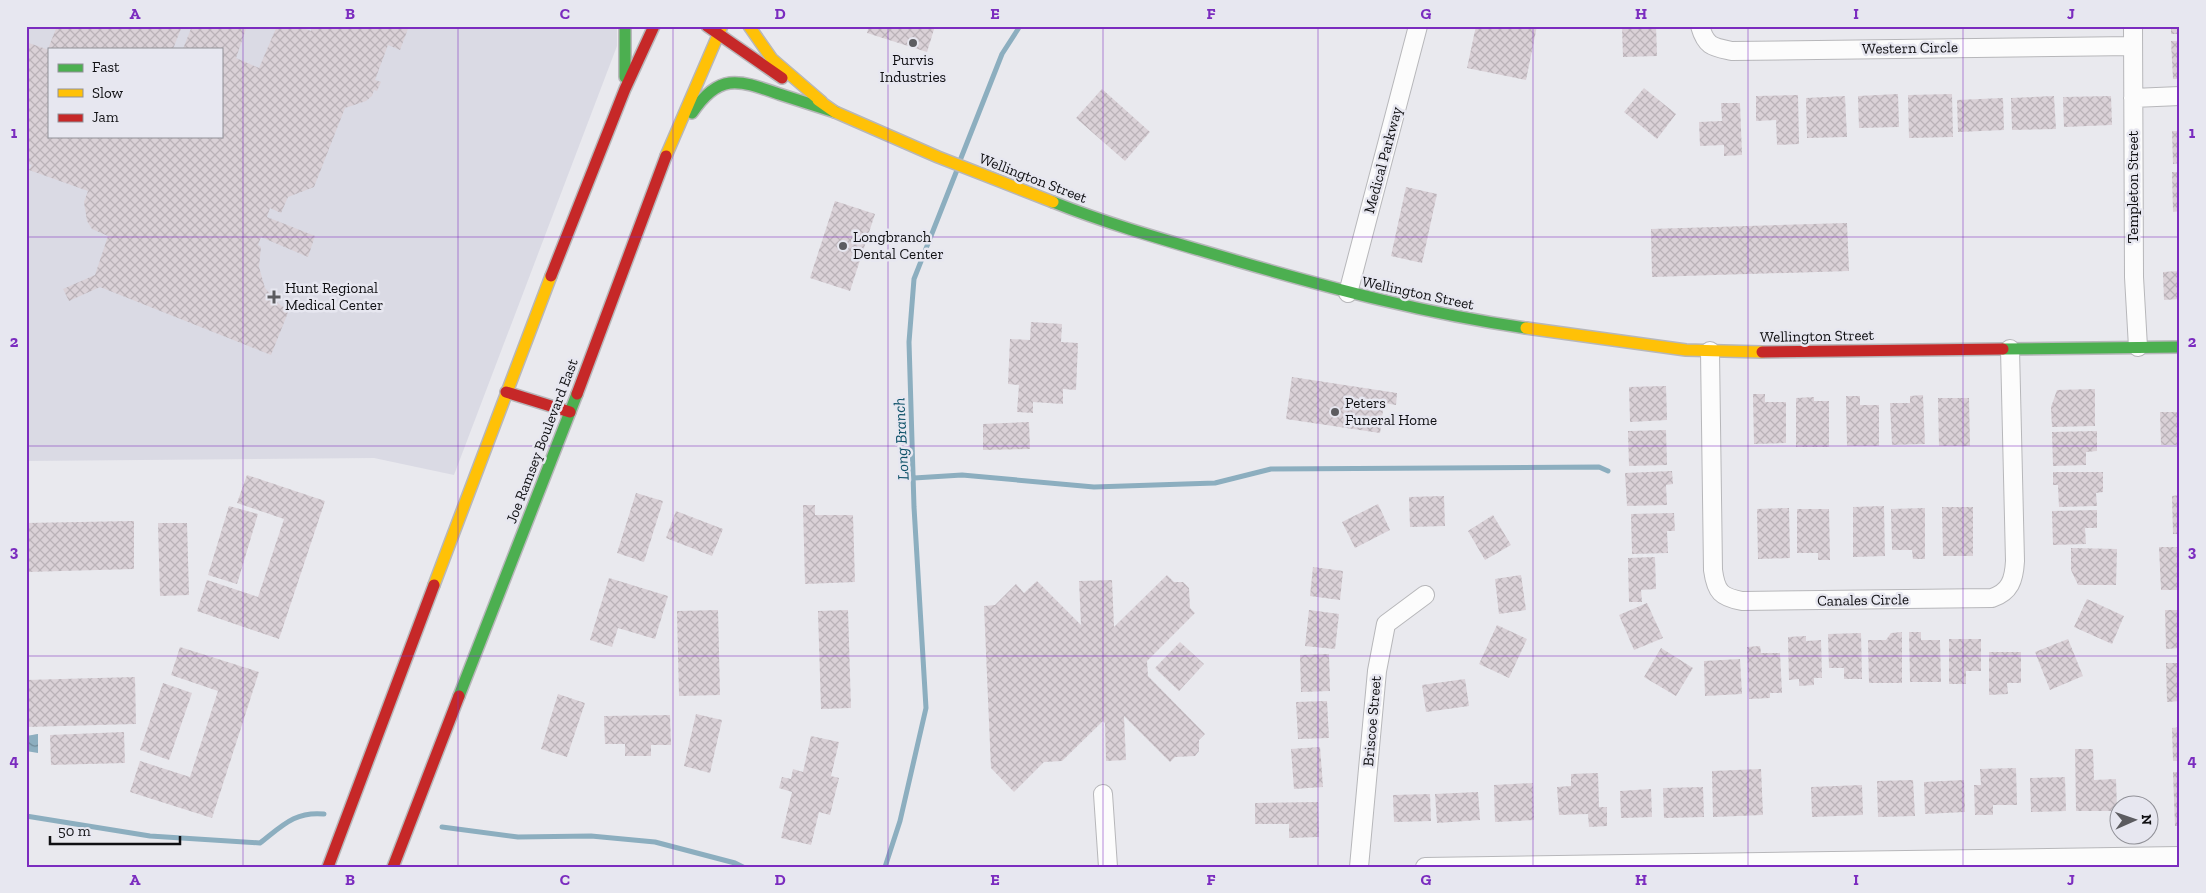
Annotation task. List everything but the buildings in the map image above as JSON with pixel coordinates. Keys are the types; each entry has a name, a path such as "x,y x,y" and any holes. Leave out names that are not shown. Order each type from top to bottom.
{"main road":[{"path":"625,89 626,26"},
{"path":"328,867 506,392 625,89 654,26"},
{"name":"Wellington Street","path":"706,26 720,31 835,112 938,157 1072,210 1157,238 1348,293 1478,321 1686,350 1765,352 2180,347"},
{"path":"749,26 763,50 780,68 835,112"},
{"name":"Joe Ramsey Boulevard East","path":"393,867 570,412 668,150 720,31"},
{"path":"668,150 701,99 714,87 729,82 744,82 835,112"},
{"path":"506,392 570,412"}],"street":[{"name":"Medical Parkway","path":"1348,293 1418,26"},
{"name":"Western Circle","path":"1700,26 1704,40 1715,48 1732,52 2133,46"},
{"name":"Templeton Street","path":"2133,26 2134,277 2138,347"},
{"path":"2133,98 2180,96"},
{"name":"Canales Circle","path":"1710,351 1714,583 1720,593 1728,599 1742,602 1992,598 2002,595 2008,589 2012,580 2015,561 2010,349"},
{"name":"Briscoe Street","path":"1359,867 1377,671 1386,624 1425,595"},
{"path":"1103,794 1108,867"},
{"path":"1425,867 2180,856"}],"shaded area":[{"name":"Hunt Regional Medical Center","path":"26,26 617,26 617,46 454,475 374,458 26,461"}],"water":[{"path":"38,734 38,753 26,751 26,736"}],"waterway":[{"name":"Long Branch","path":"961,158 1002,54 1020,26"},
{"name":"Long Branch","path":"885,867 900,821 926,708 914,507 909,342 914,279 957,170"},
{"path":"914,478 962,475 1094,487 1215,483 1271,469 1599,467 1608,471"},
{"path":"26,816 150,836 260,843 297,817 324,814"},
{"path":"442,827 518,837 591,836 655,842 735,863 743,867"}],"traffic: fast":[{"path":"625,26 625,77"},
{"path":"692,113 711,91 721,85 731,83 752,85 835,112"},
{"path":"1053,202 1145,234 1309,281 1453,316 1526,328"},
{"path":"2003,349 2180,347"},
{"path":"459,696 577,394"}],"traffic: slow":[{"path":"666,156 722,26"},
{"path":"749,26 772,59 822,102"},
{"path":"818,100 835,112 938,157 1053,202"},
{"path":"434,585 551,276"},
{"path":"1526,328 1686,350 1762,352"}],"traffic: jam":[{"path":"551,276 625,89 654,26"},
{"path":"707,26 782,78"},
{"path":"577,394 666,156"},
{"path":"1762,352 2003,349"},
{"path":"506,392 570,412"},
{"path":"328,867 434,585"},
{"path":"393,867 459,696"}],"place":[{"name":"Purvis Industries","path":"913,43"},
{"name":"Longbranch Dental Center","path":"843,246"},
{"name":"Hunt Regional Medical Center","path":"274,297"},
{"name":"Peters Funeral Home","path":"1335,412"}]}
